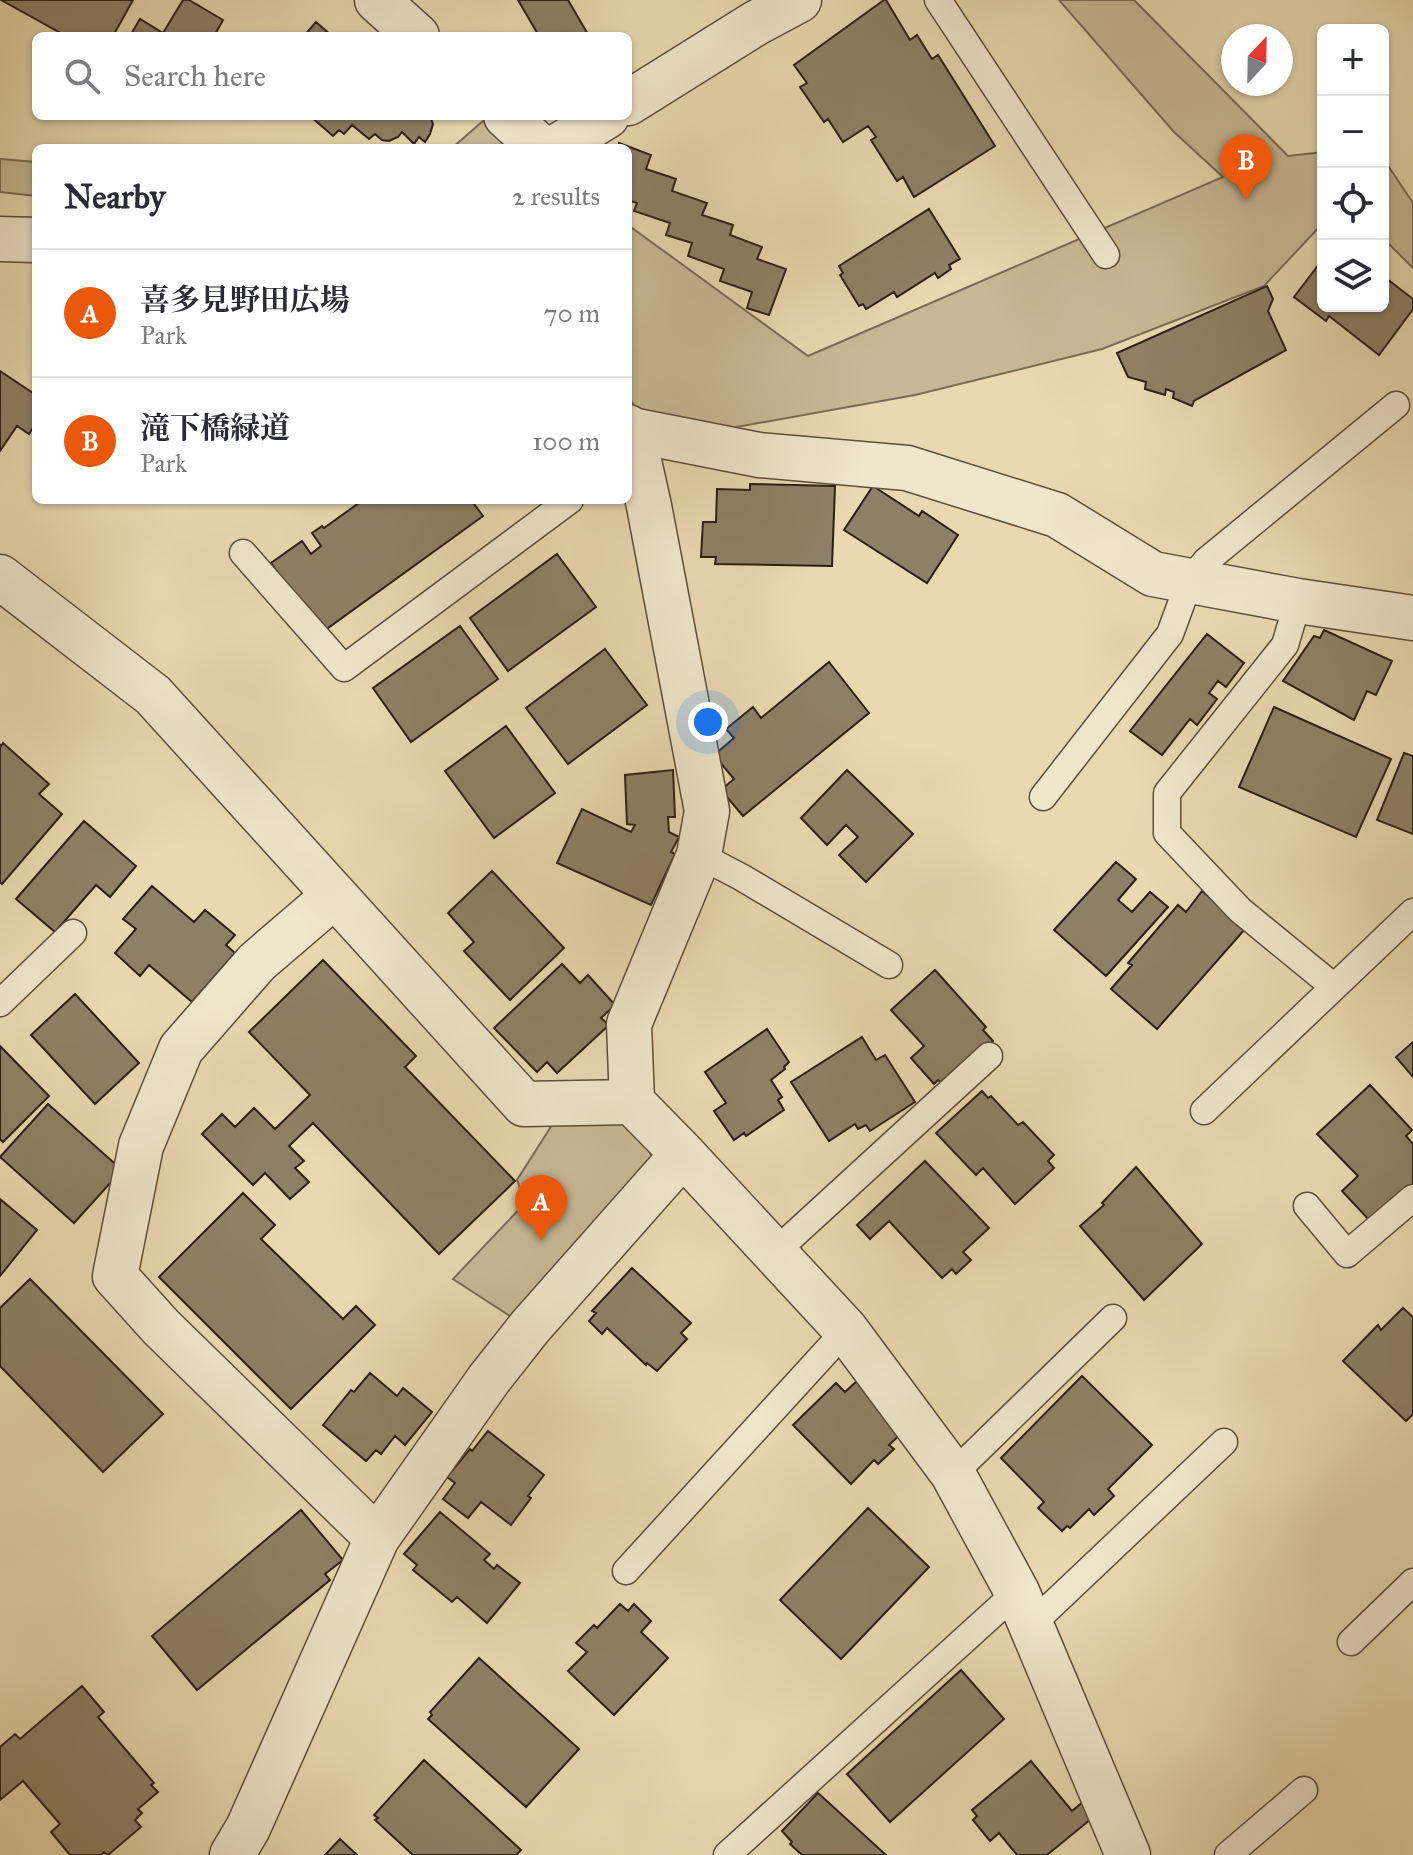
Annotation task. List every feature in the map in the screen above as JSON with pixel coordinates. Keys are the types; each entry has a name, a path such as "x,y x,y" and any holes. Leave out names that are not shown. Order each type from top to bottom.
{"street":[{"path":"377,0 413,32"},
{"path":"632,100 756,23 799,0"},
{"path":"510,120 537,144"},
{"path":"562,144 600,120"},
{"path":"0,239 32,240"},
{"path":"632,428 759,455 907,468 1057,515 1153,574 1298,601 1413,618"},
{"path":"632,446 635,474 652,521 707,811 699,855 629,1024 632,1102 846,1330 953,1474 1024,1609 1128,1855"},
{"path":"0,577 153,695 524,1104 632,1102"},
{"path":"334,896 257,962 181,1049 141,1146 115,1276 161,1327 377,1538"},
{"path":"232,1855 248,1828 377,1538 489,1379 530,1327 683,1154"}],"lane":[{"path":"938,0 1106,255"},
{"path":"1043,797 1170,634 1189,582 1206,561 1396,405"},
{"path":"243,553 344,668 565,504"},
{"path":"1298,601 1285,645 1167,793 1167,833 1240,910 1334,987"},
{"path":"699,855 889,965"},
{"path":"1204,1111 1413,912"},
{"path":"0,1003 73,933"},
{"path":"774,1253 989,1056"},
{"path":"1307,1206 1347,1254 1413,1198"},
{"path":"953,1474 1113,1318"},
{"path":"626,1571 846,1330"},
{"path":"727,1855 1224,1442"},
{"path":"1351,1642 1413,1582"},
{"path":"1228,1855 1304,1790"}],"shaded area":[{"path":"1059,0 1134,0 1221,88 1221,96 1229,96 1288,156 1317,153 1317,229 1264,286 1102,349 915,395 731,428 659,434 632,403 632,228 808,356 1223,177 1174,132"},
{"path":"483,121 516,144 457,144"},
{"path":"0,159 32,162 32,196 0,192"},
{"path":"1389,167 1413,203 1413,268 1389,244"},
{"path":"616,1102 658,1165 522,1324 453,1279 525,1203 517,1180 566,1103"}],"building":[{"path":"1,0 133,0 115,32 59,32"},
{"path":"183,0 189,0 223,20 216,32 164,32"},
{"path":"518,0 568,0 587,32 537,32"},
{"path":"884,0 910,40 917,35 932,59 938,55 995,146 914,197 903,177 897,181 871,140 876,137 868,126 843,142 828,119 824,122 800,87 807,83 794,65"},
{"path":"140,19 161,32 132,32"},
{"path":"316,22 327,32 307,32"},
{"path":"315,120 432,120 433,124 425,142 419,137 414,144 402,132 389,141 375,134 369,139 352,125 344,134 339,130 333,136"},
{"path":"632,148 651,155 646,169 676,179 672,191 707,203 702,215 733,225 730,235 762,247 757,259 786,269 769,315 747,308 752,292 720,281 724,269 688,256 692,243 666,235 670,223 634,211 637,203 632,201"},
{"path":"929,209 960,259 949,265 951,269 938,278 935,273 897,297 894,292 866,309 863,304 859,306 840,275 843,273 839,266"},
{"path":"1317,267 1317,312 1389,312 1389,281 1413,299 1413,309 1379,355 1329,316 1326,321 1294,297"},
{"path":"1267,286 1273,299 1268,311 1286,350 1194,401 1192,406 1173,398 1174,392 1166,389 1165,395 1145,389 1146,382 1128,377 1117,353"},
{"path":"0,371 32,392 32,429 29,434 17,426 0,451"},
{"path":"750,484 835,486 832,566 715,564 716,557 701,557 703,522 716,522 717,489 750,490"},
{"path":"873,486 919,516 922,511 958,535 927,583 844,530"},
{"path":"357,504 474,504 483,516 321,633 271,563 302,541 311,554 321,546 312,533 322,526 324,528"},
{"path":"557,554 596,607 508,671 470,618"},
{"path":"460,626 498,679 411,742 373,688"},
{"path":"1324,630 1392,661 1376,695 1367,691 1354,720 1283,681 1314,636 1320,638"},
{"path":"1207,634 1244,663 1226,687 1218,681 1209,693 1217,699 1197,725 1190,719 1162,755 1130,731"},
{"path":"605,649 647,705 568,764 526,708"},
{"path":"829,662 869,713 743,816 721,790 734,779 714,755 734,738 726,729 753,707 761,718"},
{"path":"1274,707 1391,759 1356,837 1239,787"},
{"path":"506,726 555,793 494,838 445,771"},
{"path":"3,743 49,784 39,794 62,814 2,884 0,745"},
{"path":"1404,753 1413,756 1413,834 1377,820"},
{"path":"673,770 675,817 668,817 669,832 679,837 671,852 675,854 651,905 557,863 582,809 631,832 635,825 627,824 625,775"},
{"path":"847,770 913,834 866,882 839,855 858,837 846,825 827,845 801,818"},
{"path":"84,821 136,866 110,897 96,885 55,932 16,899"},
{"path":"1116,862 1136,879 1118,900 1132,912 1150,892 1168,907 1106,976 1054,930"},
{"path":"492,871 564,948 510,1000 464,951 474,942 448,913"},
{"path":"152,886 194,922 205,910 235,935 226,945 235,953 192,1002 149,965 140,976 115,953 136,929 123,919"},
{"path":"1202,891 1245,929 1157,1029 1111,989 1132,965 1128,963 1178,905 1186,912"},
{"path":"323,960 416,1056 405,1067 515,1181 439,1254 313,1123 289,1146 304,1161 295,1168 309,1182 290,1199 265,1173 253,1185 202,1134 222,1114 235,1127 254,1108 275,1129 310,1095 249,1032"},
{"path":"562,964 580,983 588,975 615,1005 601,1018 609,1025 557,1073 547,1062 537,1072 494,1028"},
{"path":"935,970 986,1027 983,1030 993,1041 944,1085 938,1080 934,1084 911,1058 924,1046 891,1010"},
{"path":"75,994 139,1063 95,1104 31,1035"},
{"path":"767,1029 789,1062 771,1080 782,1097 778,1100 784,1110 746,1136 744,1133 734,1140 714,1111 726,1103 705,1072"},
{"path":"862,1037 876,1060 885,1055 915,1102 870,1131 866,1125 858,1129 855,1124 829,1141 791,1082"},
{"path":"1413,1042 1413,1077 1396,1057"},
{"path":"0,1046 49,1096 3,1142 0,1139"},
{"path":"1370,1085 1412,1130 1406,1136 1413,1144 1413,1185 1370,1221 1342,1191 1358,1176 1317,1134"},
{"path":"982,1091 988,1098 991,1096 1018,1125 1023,1122 1054,1155 1048,1161 1054,1168 1015,1204 983,1168 976,1175 936,1133"},
{"path":"48,1104 122,1170 74,1223 0,1157"},
{"path":"925,1161 989,1228 963,1252 971,1260 956,1274 952,1269 942,1278 889,1221 870,1239 857,1225"},
{"path":"1136,1167 1202,1244 1144,1300 1080,1226 1104,1205 1102,1203"},
{"path":"243,1193 275,1225 261,1239 343,1319 356,1306 375,1325 291,1409 159,1277"},
{"path":"0,1199 37,1230 0,1276"},
{"path":"632,1268 691,1323 681,1333 687,1339 657,1371 646,1365 607,1328 602,1334 589,1321 596,1313 592,1311"},
{"path":"30,1279 163,1414 103,1472 0,1366 0,1308"},
{"path":"1403,1308 1413,1317 1413,1414 1406,1421 1343,1361 1378,1325 1381,1330"},
{"path":"370,1373 397,1396 403,1388 432,1412 405,1445 395,1436 381,1454 376,1450 366,1461 323,1425 351,1390 354,1392"},
{"path":"1082,1376 1152,1445 1108,1489 1114,1496 1094,1515 1089,1509 1070,1528 1067,1526 1062,1531 1038,1508 1044,1502 1001,1458"},
{"path":"857,1381 905,1430 889,1445 894,1449 878,1464 874,1460 851,1484 793,1425 836,1383 845,1392"},
{"path":"488,1431 544,1475 511,1525 481,1502 468,1518 443,1499 455,1483 447,1477"},
{"path":"868,1508 929,1567 841,1659 780,1600"},
{"path":"301,1510 343,1560 325,1574 330,1580 197,1690 152,1636"},
{"path":"440,1512 490,1554 484,1560 494,1569 497,1565 520,1583 487,1623 457,1597 452,1602 413,1570 417,1565 404,1554"},
{"path":"620,1604 628,1611 634,1604 651,1621 641,1632 668,1658 614,1715 568,1671 587,1652 576,1643 594,1625 597,1628"},
{"path":"479,1658 579,1749 526,1807 428,1719 432,1715 430,1712"},
{"path":"961,1670 1004,1719 890,1822 847,1774"},
{"path":"82,1686 104,1712 98,1717 154,1783 151,1785 158,1792 138,1809 142,1813 135,1820 141,1827 108,1855 104,1852 101,1855 70,1855 51,1832 60,1824 23,1781 0,1800 0,1747 15,1734 20,1739"},
{"path":"424,1760 521,1850 516,1855 413,1855 375,1820 378,1818 374,1815"},
{"path":"1031,1761 1072,1811 1084,1801 1091,1819 1047,1855 1017,1855 999,1833 990,1841 973,1820 977,1816 972,1810"},
{"path":"818,1793 886,1855 802,1855 782,1831"},
{"path":"340,1839 357,1855 325,1855"}],"place":[{"name":"滝下橋緑道","path":"1246,200"},
{"name":"喜多見野田広場","path":"541,1241"}]}
